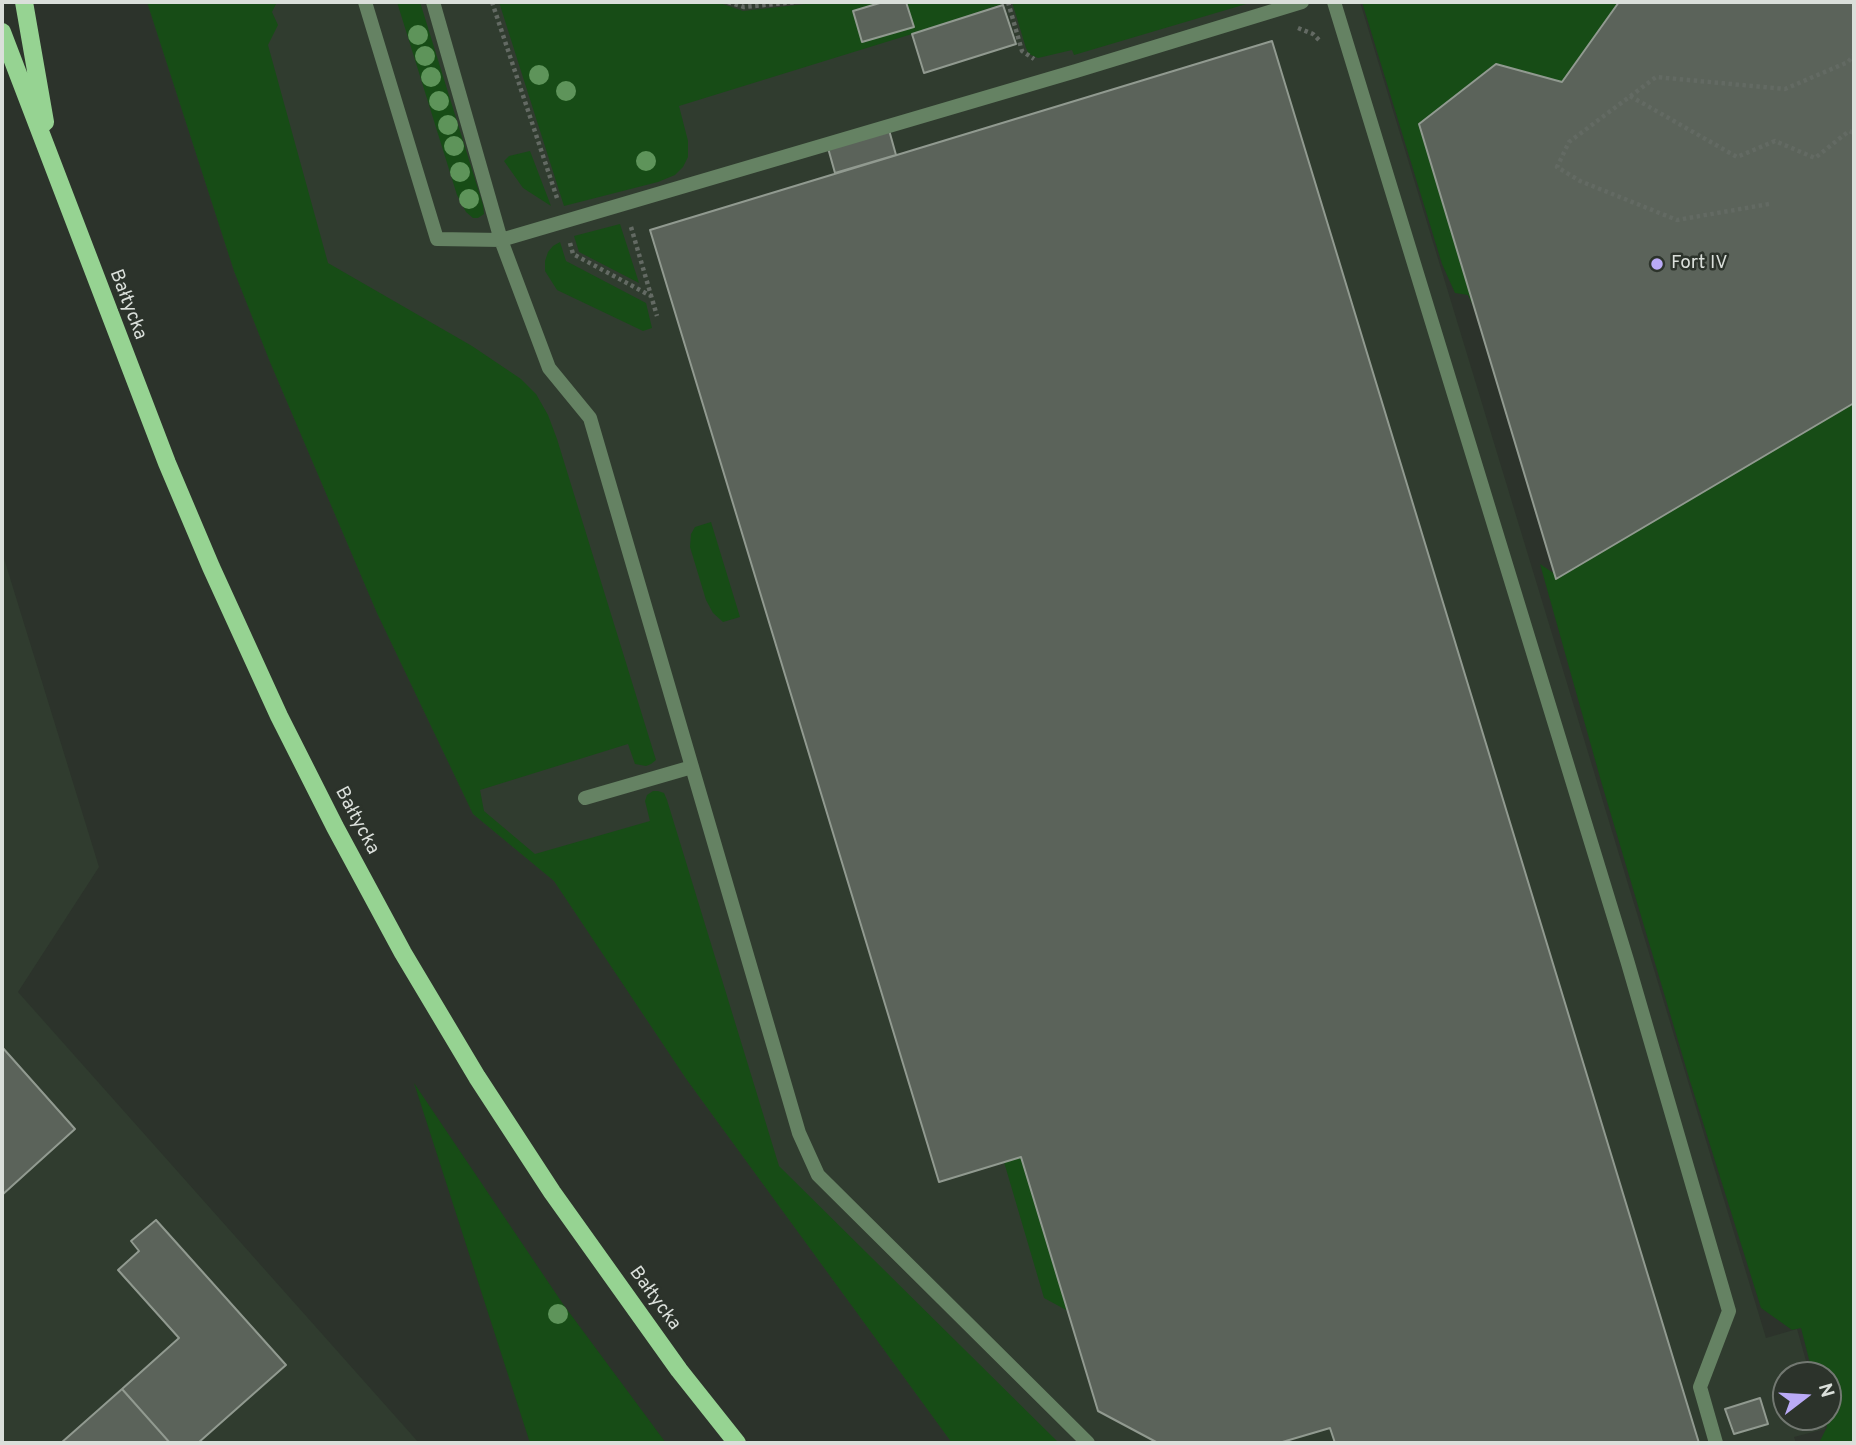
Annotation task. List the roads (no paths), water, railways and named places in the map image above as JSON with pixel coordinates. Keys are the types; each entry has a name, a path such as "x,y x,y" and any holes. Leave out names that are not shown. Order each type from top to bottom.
{"main road":[{"name":"Bałtycka","path":"24,2 51,157"},
{"name":"Bałtycka","path":"2,32 167,463 279,716 342,838 410,964 477,1077 552,1192 679,1370 737,1443"}],"lane":[{"path":"365,2 437,239 501,240 1302,2"},
{"path":"433,2 501,240 549,368 590,418 799,1133 818,1175 1088,1443"},
{"path":"1334,2 1627,960 1729,1311 1700,1387 1716,1443"},
{"path":"585,798 692,767"}],"place":[{"name":"Fort IV","path":"1657,264"}]}
